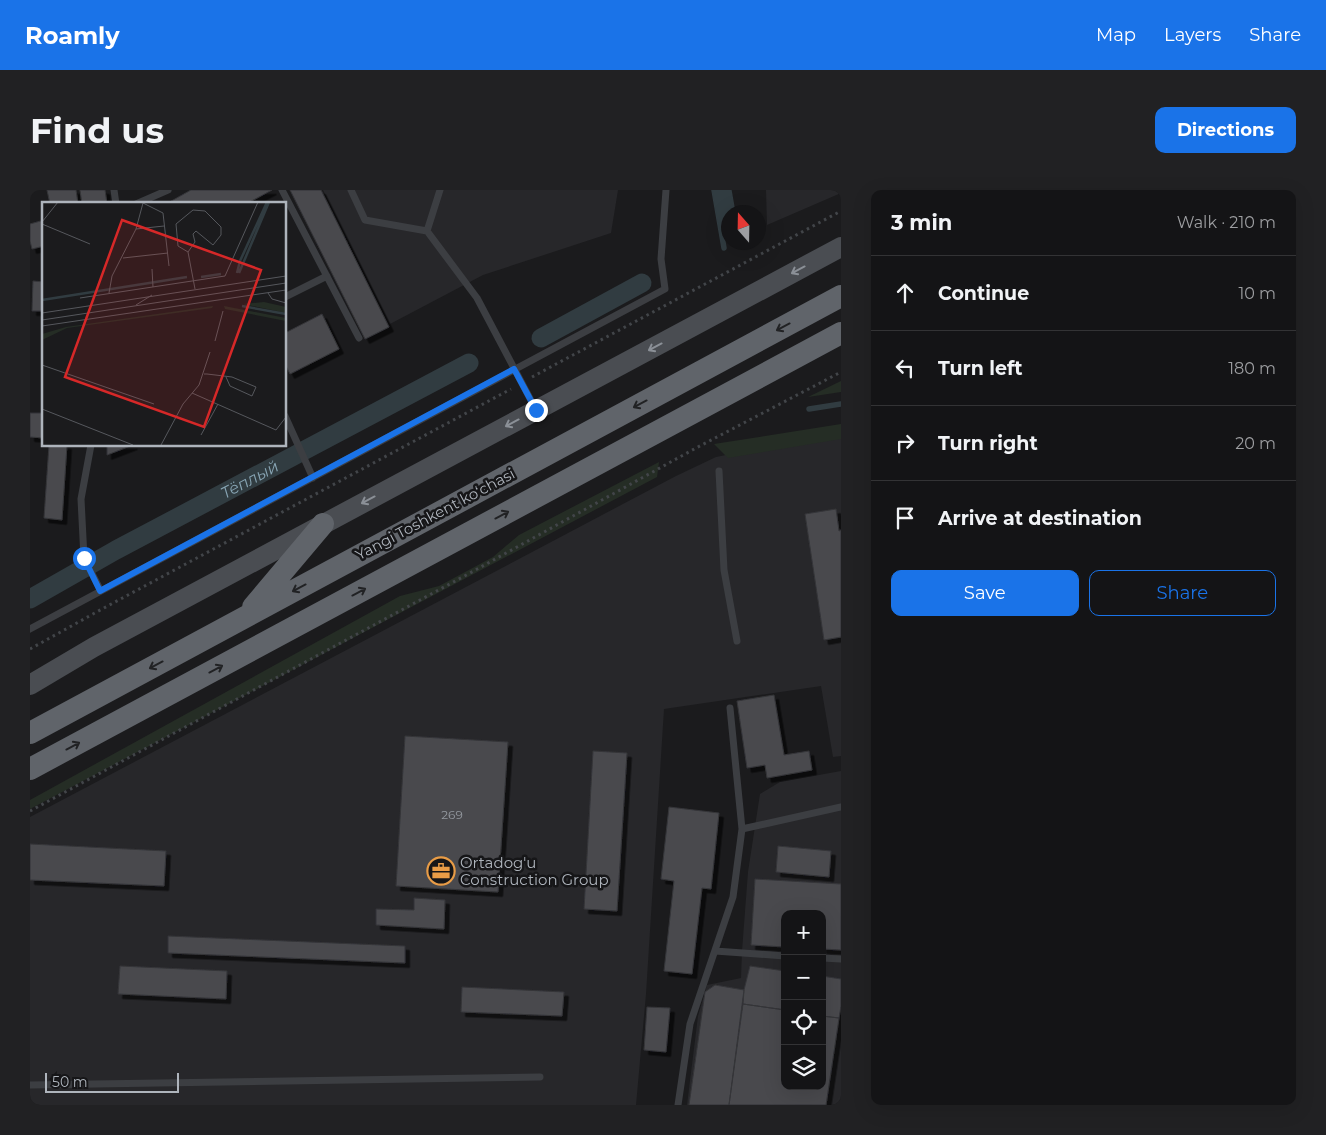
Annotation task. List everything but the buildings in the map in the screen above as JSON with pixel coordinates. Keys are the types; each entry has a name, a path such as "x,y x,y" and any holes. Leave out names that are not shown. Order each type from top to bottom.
{"highway":[{"name":"Yangi Toshkent ko‘chasi","path":"30,733 841,296"},
{"path":"30,770 841,333"},
{"path":"244,618 324,524"}],"main road":[{"path":"30,685 94,647 841,247"}],"lane":[{"path":"141,202 168,190"},
{"path":"282,190 359,338"},
{"path":"350,190 365,220 427,231 477,298 536,410"},
{"path":"427,231 440,190"},
{"path":"30,629 665,289 661,259 666,190"},
{"path":"286,296 327,276"},
{"path":"286,418 313,478"},
{"path":"91,446 81,499 84,558 100,591"},
{"path":"719,471 724,570 736,641"},
{"path":"678,1105 690,1024 733,897 742,829 730,708"},
{"path":"742,829 841,807"},
{"path":"715,951 781,956"},
{"path":"826,958 841,959"},
{"path":"30,1085 540,1077"}],"path":[{"path":"30,649 841,211"},
{"path":"30,811 462,578 696,448 841,372"}],"shaded area":[{"path":"323,190 618,190 611,233 483,275 390,324"},
{"path":"766,190 841,190 841,193 767,225"},
{"path":"841,381 841,392 808,397"},
{"path":"841,424 841,439 728,458 714,444"},
{"path":"841,433 841,756 833,757 821,686 664,709 646,994 636,1105 30,1105 30,817 676,476 716,457"},
{"path":"659,462 657,477 30,809 30,800 400,596 439,586 493,557 519,535"},
{"path":"841,771 841,1105 687,1105 698,1016 707,985 741,978 748,872 760,794 780,782"}],"waterway":[{"path":"714,190 721,231"},
{"path":"722,190 725,205"},
{"name":"Тёплый","path":"541,338 642,283"},
{"name":"Тёплый","path":"30,599 116,550 469,363"},
{"path":"809,409 841,404"}],"place":[{"name":"Ortadog'u Construction Group","path":"441,871"}],"route":[{"path":"84,558 100,591 514,369 536,410"}]}
